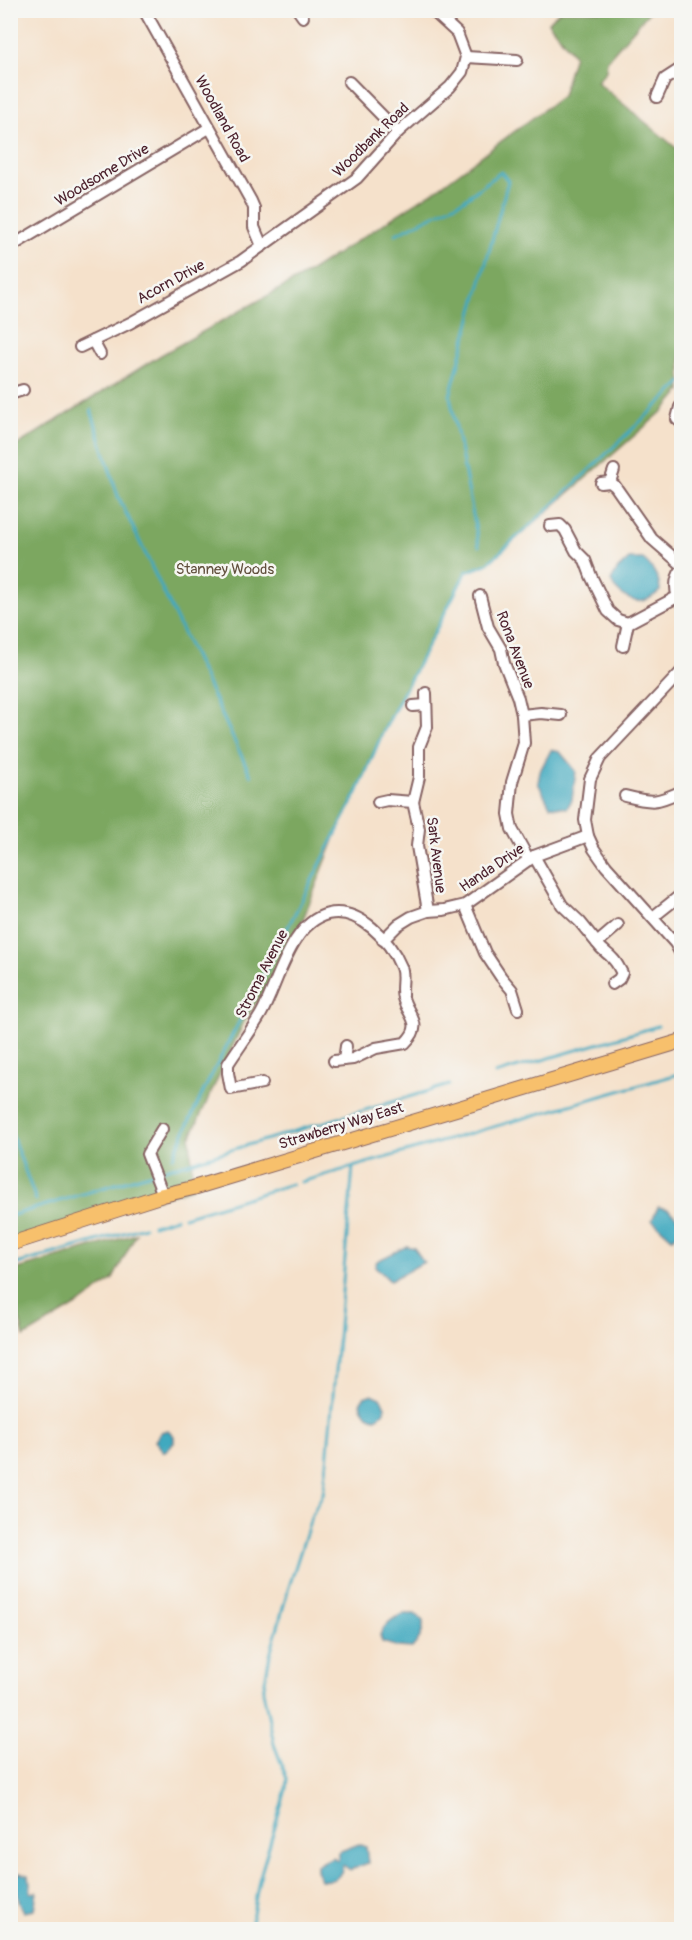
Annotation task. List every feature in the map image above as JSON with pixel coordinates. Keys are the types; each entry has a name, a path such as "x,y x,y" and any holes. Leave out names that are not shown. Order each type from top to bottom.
{"main road":[{"name":"Strawberry Way East","path":"10,1244 681,1041"}],"street":[{"name":"Woodland Road","path":"144,10 252,201 254,227 262,246"},
{"path":"432,10 457,33 466,57 517,60"},
{"name":"Woodbank Road","path":"262,246 357,178 398,132 450,87 462,72 466,57"},
{"path":"657,97 665,79 681,68"},
{"path":"348,82 398,132"},
{"name":"Woodsome Drive","path":"10,247 210,128"},
{"name":"Acorn Drive","path":"80,347 210,279 262,246"},
{"path":"93,341 100,354"},
{"path":"10,394 22,390"},
{"path":"676,421 680,406"},
{"path":"558,523 565,530 576,551 585,560 608,611 618,620 628,623 679,600 676,582 681,567 652,539 623,495 606,483 614,470"},
{"name":"Rona Avenue","path":"480,596 488,627 501,649 522,715 524,743 512,782 509,814 512,829 562,905 580,922 603,952 610,955 626,975 612,984"},
{"path":"623,646 628,623"},
{"path":"681,671 600,759 590,779 585,820 588,836 606,866 675,943 681,956"},
{"name":"Sark Avenue","path":"426,693 427,727 421,741 419,777 413,802 419,829 417,846 428,911"},
{"path":"413,706 426,705"},
{"path":"522,715 541,713 561,715"},
{"path":"626,796 660,801 681,790"},
{"name":"Sark Avenue","path":"378,802 387,800 413,802"},
{"name":"Handa Drive","path":"383,940 398,925 428,911 465,905 531,858 588,836"},
{"path":"653,917 681,894"},
{"path":"465,905 485,953 512,990 519,1009"},
{"name":"Stroma Avenue","path":"262,1083 231,1089 228,1064 262,1013 274,982 302,930 312,920 338,913 363,921 383,940"},
{"path":"597,943 618,925"},
{"path":"346,1046 339,1060 362,1056 376,1048 405,1043 413,1032 412,1014 402,997 401,968 383,940"},
{"path":"162,1129 147,1154 163,1196"}],"green space":[{"name":"Stanney Woods","path":"560,11 650,11 607,60 606,71 597,82 681,152 681,391 664,410 487,564 466,572 382,734 336,835 302,922 270,981 244,1022 190,1138 193,1188 11,1244 11,449 161,355 303,276 437,189 562,96 574,55 548,22"},
{"path":"136,1234 113,1279 81,1303 24,1337 11,1285 11,1271"}],"water":[{"path":"629,559 643,559 657,577 660,591 647,600 629,599 618,592 611,581 617,570"},
{"path":"551,750 560,752 576,771 572,800 567,808 550,806 538,783 540,771"},
{"path":"658,1207 668,1209 681,1221 680,1231 672,1238 652,1220"},
{"path":"407,1246 414,1248 424,1262 390,1281 375,1266 377,1261"},
{"path":"372,1394 381,1398 385,1406 384,1412 376,1418 366,1413 360,1403 364,1397"},
{"path":"168,1430 174,1436 174,1443 164,1452 155,1441 161,1432"},
{"path":"404,1614 415,1614 423,1621 422,1633 415,1645 412,1648 398,1647 382,1642 380,1635 384,1627 393,1619"},
{"path":"359,1844 366,1847 368,1863 350,1870 343,1865 341,1873 336,1878 321,1880 317,1865 333,1857 338,1861 338,1852"},
{"path":"20,1873 29,1875 31,1893 37,1892 34,1910 24,1912 19,1901 14,1876"}],"waterway":[{"path":"396,234 464,200 501,172 508,181 450,396 479,546"},
{"path":"173,1157 204,1090 358,791 382,734 466,572 487,564 682,382"},
{"path":"91,410 118,496 251,776"},
{"path":"495,1074 658,1026"},
{"path":"353,1167 682,1073"},
{"path":"174,1167 449,1085"},
{"path":"10,1130 36,1200"},
{"path":"10,1216 175,1166"},
{"path":"250,1930 259,1880 287,1779 274,1744 263,1691 270,1655 288,1590 312,1515 323,1494 353,1167 301,1182"},
{"path":"184,1217 292,1184"},
{"path":"153,1225 176,1218"},
{"path":"10,1266 144,1227"}]}
